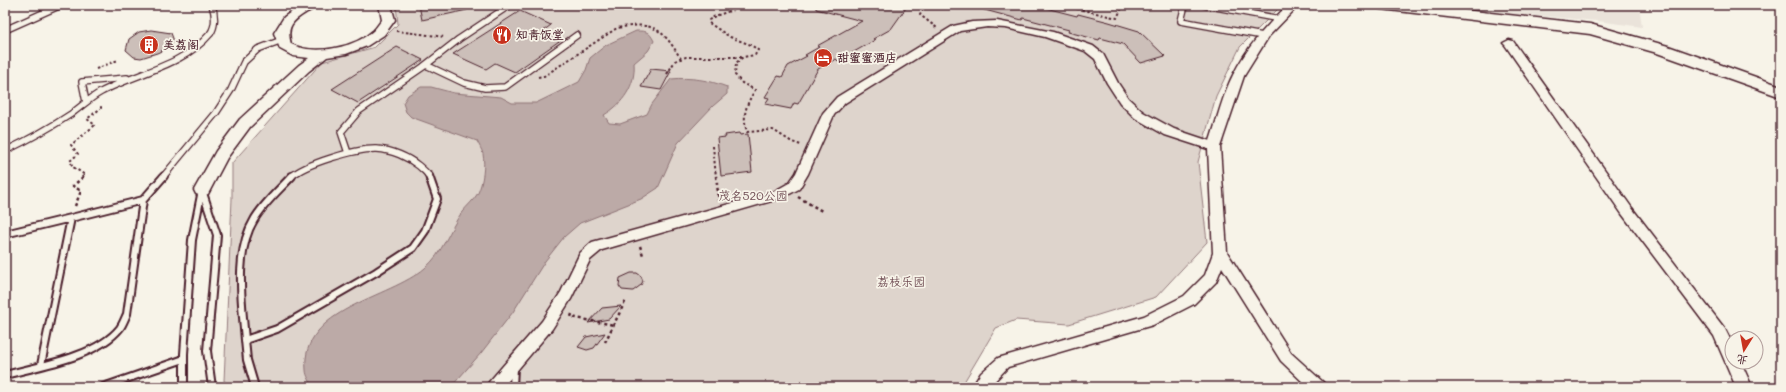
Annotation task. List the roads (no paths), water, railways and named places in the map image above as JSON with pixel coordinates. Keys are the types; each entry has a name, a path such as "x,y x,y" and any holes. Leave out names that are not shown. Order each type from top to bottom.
{"main road":[{"path":"1381,5 1517,22 1590,29 1619,36 1717,67 1781,92"}],"street":[{"path":"311,5 290,19 282,32 282,40 287,48 312,55 322,55 353,48 367,41 382,29 389,17 389,10 385,5"},
{"path":"980,387 986,378 1002,362 1148,321 1189,300 1211,278 1220,253 1214,147 1238,76 1263,36 1294,5"},
{"path":"494,387 547,325 566,295 585,257 597,246 777,195 794,186 802,174 829,113 842,100 957,28 975,24 998,24 1079,44 1095,52 1105,63 1112,83 1128,106 1146,120 1175,136 1214,147"},
{"path":"1509,44 1640,228 1720,333 1724,342"},
{"path":"202,190 221,155 245,123 304,68 322,55"},
{"path":"1220,253 1286,357 1318,387"},
{"path":"1736,370 1744,387"}],"lane":[{"path":"5,30 61,5"},
{"path":"5,150 29,140 70,115 101,92 172,61 194,47 211,33 215,13 212,5"},
{"path":"348,153 341,132 348,121 359,111 426,65 459,39 510,5"},
{"path":"1185,5 1181,21 1263,36"},
{"path":"1205,5 1280,19"},
{"path":"426,65 464,83 485,88 505,87 577,35"},
{"path":"5,375 94,348 117,332 124,323 127,314 143,200 216,113 231,90 244,62 258,49 282,40"},
{"path":"86,102 82,82 132,78"},
{"path":"245,340 277,329 376,272 413,248 425,231 437,199 428,174 413,161 393,152 377,148 348,153 312,165 294,174 254,219 246,235 242,256 242,301 245,340 247,360 255,387"},
{"path":"184,387 184,359 192,240 202,190"},
{"path":"202,190 217,235 207,351 212,387"},
{"path":"5,234 143,200"},
{"path":"41,365 71,218"},
{"path":"103,387 184,359"},
{"path":"512,387 515,364"}],"place":[{"name":"知青饭堂","path":"502,35"},
{"name":"美荔阁","path":"149,45"},
{"name":"甜蜜蜜酒店","path":"823,58"}],"park label":[{"name":"茂名520公园","path":"753,196"},
{"name":"荔枝乐园","path":"901,282"}]}
